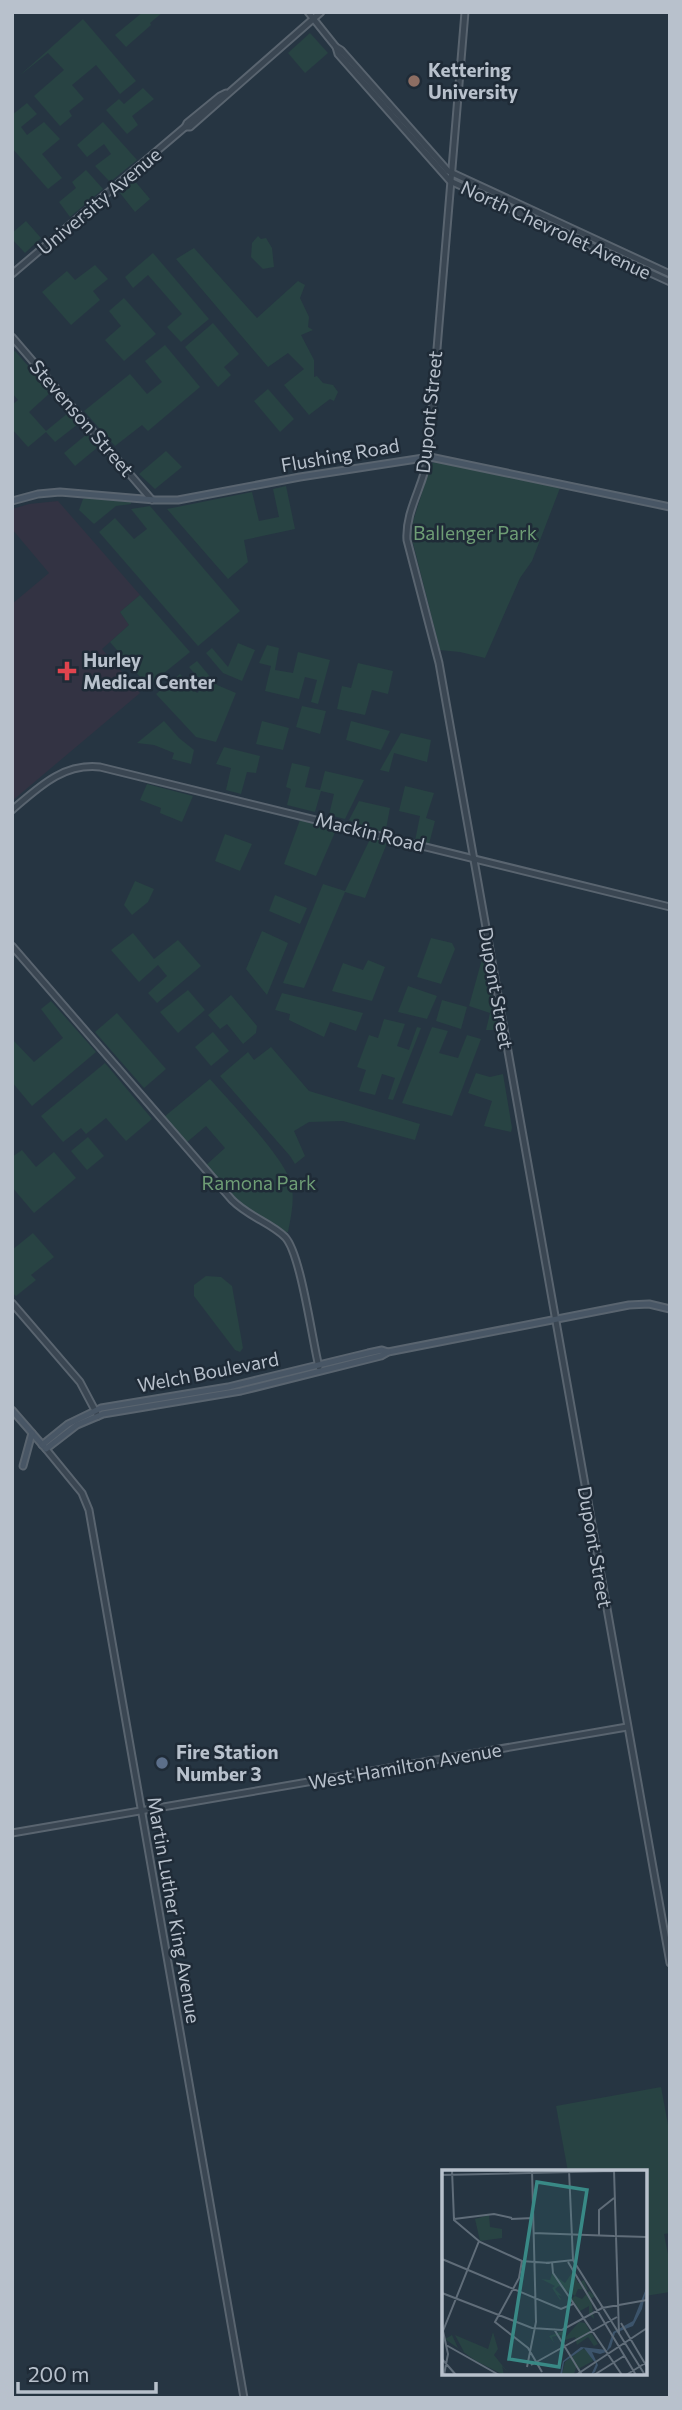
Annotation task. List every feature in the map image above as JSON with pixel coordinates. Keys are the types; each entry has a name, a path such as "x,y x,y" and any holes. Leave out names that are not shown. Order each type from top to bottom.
{"main road":[{"name":"Flushing Road","path":"12,501 60,492 152,500 182,499 428,457 670,507"},
{"name":"Welch Boulevard","path":"44,1447 97,1413 241,1391 319,1368 388,1352 555,1319 638,1304 670,1309"},
{"name":"Martin Luther King Avenue","path":"12,1410 44,1447"},
{"path":"23,1466 32,1433"}],"street":[{"name":"North Chevrolet Avenue","path":"308,12 336,47 338,54 451,173 670,274"},
{"name":"University Avenue","path":"12,274 321,12"},
{"name":"Dupont Street","path":"465,12 428,457 409,520 407,540 439,663 670,1963"},
{"name":"North Chevrolet Avenue","path":"385,105 450,181 670,282"},
{"path":"533,220 537,213"},
{"name":"Stevenson Street","path":"12,337 152,500"},
{"name":"Mackin Road","path":"12,810 50,779 69,770 90,766 116,770 670,906"},
{"path":"12,946 232,1200 246,1213 277,1230 288,1241 301,1283 319,1368"},
{"path":"12,1303 80,1382 97,1413"},
{"name":"Martin Luther King Avenue","path":"44,1447 82,1493 88,1506 244,2398"},
{"name":"West Hamilton Avenue","path":"12,1833 627,1727"},
{"path":"662,1920 670,1919"}],"shaded area":[{"name":"Hurley Medical Center","path":"58,501 140,595 120,612 129,625 102,649 140,693 12,801 12,604 49,573 12,529 12,509"}],"green space":[{"path":"143,12 163,12 126,47 115,35"},
{"path":"83,19 136,81 120,94 96,65 72,85 84,99 69,111 72,116 60,126 34,96 64,70 48,53 19,76"},
{"path":"310,33 328,53 305,73 288,53"},
{"path":"143,88 154,99 132,116 138,125 127,134 106,110 119,99 124,104"},
{"path":"27,103 37,114 21,127 27,135 44,122 60,139 42,154 62,178 48,189 12,148 12,115"},
{"path":"103,122 137,160 110,182 95,166 111,154 104,144 87,157 77,145"},
{"path":"86,170 103,189 70,217 59,202 76,188 72,182"},
{"path":"134,180 150,199 135,212 120,193"},
{"path":"26,221 41,238 25,253 12,239 12,233"},
{"path":"258,236 261,239 266,238 272,248 274,267 263,269 251,257 252,243"},
{"path":"194,248 257,318 298,281 305,285 300,298 309,317 308,327 313,330 301,335 314,360 314,377 333,385 338,392 334,401 330,399 309,415 284,385 304,369 288,353 268,367 176,259"},
{"path":"153,253 209,319 181,342 167,327 182,314 148,275 133,288 125,277"},
{"path":"95,265 108,279 93,291 100,300 71,325 42,292 67,271 75,280"},
{"path":"124,298 156,334 124,361 105,340 121,326 109,311"},
{"path":"213,323 239,354 224,367 231,375 218,387 185,347"},
{"path":"165,345 200,387 148,431 142,425 115,446 84,411 130,374 147,394 162,382 145,361"},
{"path":"15,351 51,392 29,412 46,431 68,413 78,424 55,442 46,432 28,447 12,429 12,405 18,400 12,393 12,353"},
{"path":"268,389 294,419 280,432 254,401"},
{"path":"87,434 98,447 75,466 64,453"},
{"path":"166,451 182,467 155,489 139,474"},
{"name":"Ballenger Park","path":"435,462 560,488 532,561 520,578 485,658 440,650 410,531 431,464"},
{"path":"286,486 295,529 244,540 248,562 228,579 167,509 252,492 259,521 279,517 273,489"},
{"path":"83,499 131,504 116,506 94,524 79,510"},
{"path":"150,506 240,611 198,646 99,532 115,518 134,539 147,529 131,509"},
{"path":"140,595 190,652 148,686 110,642 129,625 120,612"},
{"path":"238,643 255,650 242,681 223,673 206,653 212,648 228,667"},
{"path":"267,645 279,648 275,670 293,673 298,652 330,660 318,704 311,702 317,680 305,677 299,699 265,691 271,666 259,663"},
{"path":"197,661 217,685 236,693 216,742 196,737 156,694 180,674 197,693 205,686 189,667"},
{"path":"358,663 393,671 388,694 372,690 365,715 337,709 342,686 351,688"},
{"path":"302,706 326,711 320,734 296,727"},
{"path":"164,721 194,750 191,764 172,759 174,753 154,745 137,743"},
{"path":"262,721 289,728 283,750 256,744"},
{"path":"351,721 390,731 381,750 346,740"},
{"path":"401,733 431,740 427,762 394,753 389,772 380,770"},
{"path":"224,747 260,756 256,773 247,772 241,794 226,790 231,768 216,764"},
{"path":"292,763 310,767 305,787 320,790 325,771 364,780 345,819 329,815 334,794 321,791 315,812 287,805 291,789 286,787"},
{"path":"147,784 193,796 182,822 160,813 161,808 140,800"},
{"path":"405,786 434,793 426,818 435,821 429,844 415,841 420,816 399,811"},
{"path":"359,801 390,808 385,834 351,825 353,822 349,820"},
{"path":"300,820 336,830 316,876 284,864"},
{"path":"225,834 252,844 240,871 215,861"},
{"path":"371,837 387,843 365,898 345,892 304,988 283,983 323,884 345,891"},
{"path":"135,881 154,889 148,902 132,915 124,905"},
{"path":"275,895 307,908 300,924 269,911"},
{"path":"262,931 288,943 267,995 246,969"},
{"path":"133,933 154,959 178,940 201,966 157,1003 148,993 167,976 158,965 139,982 111,950"},
{"path":"431,938 452,943 455,949 441,984 417,977"},
{"path":"484,952 498,1030 486,1030 490,1013 469,1006"},
{"path":"368,960 385,967 372,1001 332,991 343,963 363,970"},
{"path":"408,986 437,996 427,1019 398,1012"},
{"path":"188,990 205,1010 178,1033 160,1012"},
{"path":"282,993 363,1013 356,1031 330,1022 324,1037 289,1020 290,1014 275,1010"},
{"path":"231,995 257,1026 256,1033 243,1044 227,1024 220,1029 208,1015"},
{"path":"442,1000 467,1007 461,1029 436,1021"},
{"path":"51,1001 96,1052 32,1106 12,1082 12,1039 34,1062 63,1038 41,1009"},
{"path":"117,1013 166,1069 144,1088 95,1032"},
{"path":"384,1019 405,1024 397,1046 409,1050 417,1027 421,1028 393,1100 388,1099 395,1078 382,1074 375,1095 359,1091 366,1070 357,1067 369,1035 378,1038"},
{"path":"432,1027 448,1031 439,1053 458,1058 467,1035 481,1039 452,1116 402,1103"},
{"path":"213,1032 229,1051 211,1066 195,1047"},
{"path":"271,1047 309,1091 420,1124 415,1140 343,1121 309,1122 294,1131 305,1156 295,1164 220,1076 248,1052 254,1060"},
{"path":"105,1063 152,1119 126,1141 106,1118 86,1134 81,1128 63,1142 41,1116"},
{"path":"476,1073 490,1077 503,1074 511,1132 484,1126 492,1101 468,1093"},
{"name":"Ramona Park","path":"210,1079 267,1144 286,1172 293,1195 288,1232 238,1203 205,1166 225,1148 206,1126 186,1143 164,1117"},
{"path":"88,1137 104,1156 87,1170 71,1151"},
{"path":"22,1150 36,1167 54,1152 76,1178 34,1213 12,1187 12,1157"},
{"path":"33,1233 54,1257 31,1275 36,1280 16,1296 12,1293 12,1250"},
{"path":"206,1276 221,1277 232,1286 243,1348 240,1352 235,1350 194,1296 194,1285"},
{"path":"661,2087 670,2135 670,2233 664,2234 670,2264 670,2292 647,2296 647,2170 568,2170 556,2106"}],"place":[{"name":"Kettering University","path":"414,81"},
{"name":"Hurley Medical Center","path":"67,671"},
{"name":"Fire Station Number 3","path":"162,1763"}]}
